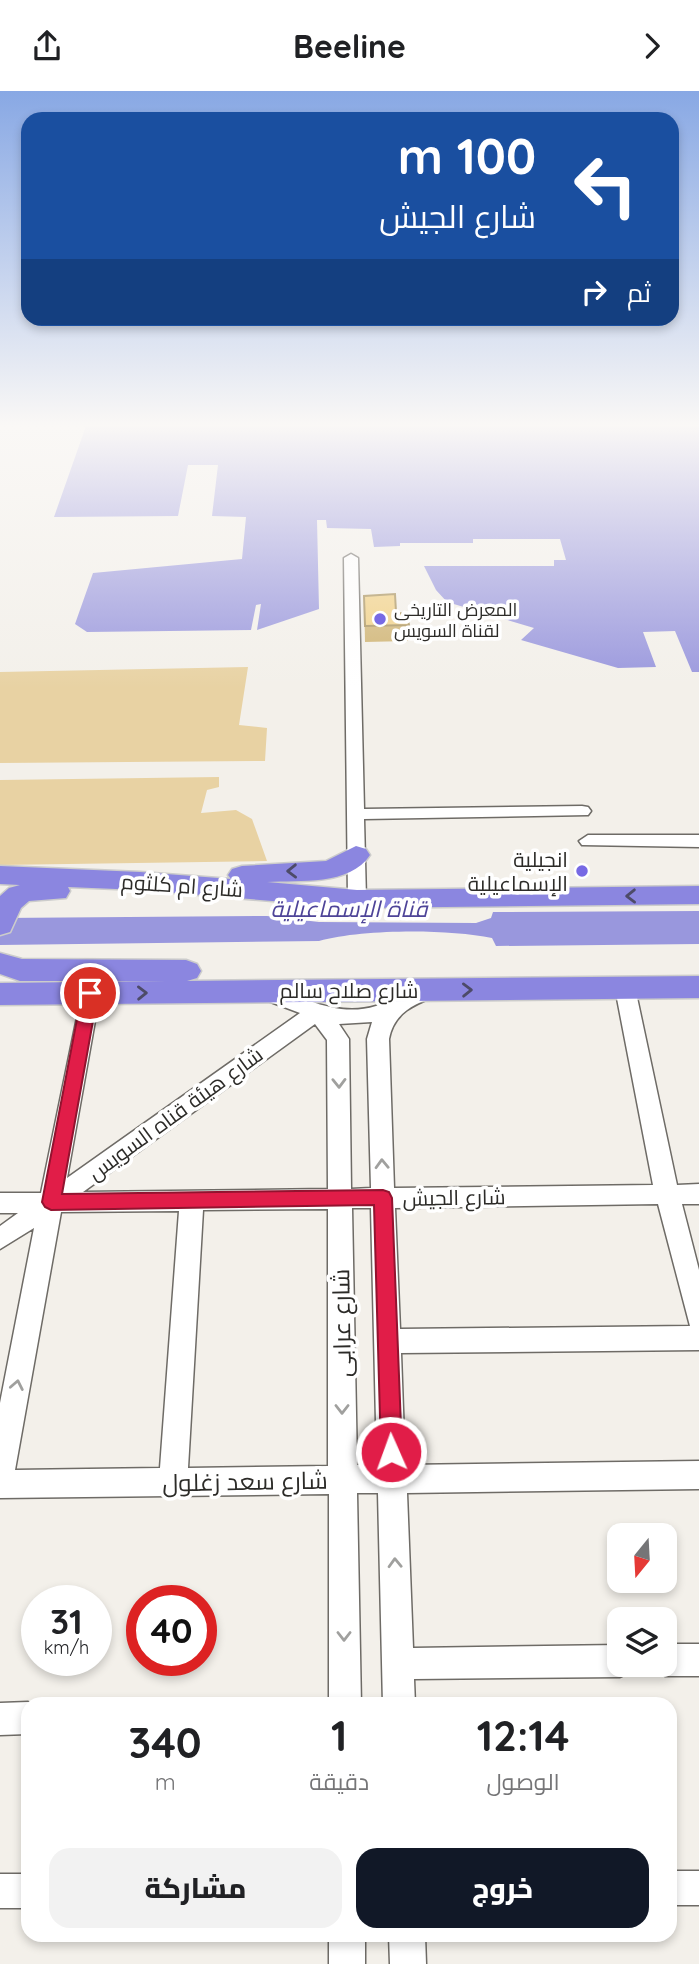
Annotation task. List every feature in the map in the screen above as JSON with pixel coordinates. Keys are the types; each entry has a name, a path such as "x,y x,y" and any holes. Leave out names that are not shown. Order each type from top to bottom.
{"highway":[{"path":"3,915 32,891 158,894 183,892 258,873 332,869 356,855"},
{"name":"شارع ام كلثوم","path":"0,875 205,886 357,899 699,895"},
{"path":"0,963 20,970 299,972 349,977 409,996"},
{"name":"شارع صلاح سالم","path":"0,994 258,991 409,996 699,987"}],"street":[{"path":"351,558 357,899"},
{"path":"355,814 582,811"},
{"path":"588,841 699,841"},
{"path":"625,988 667,1194 699,1318"},
{"path":"258,991 338,1017 361,1017 409,996"},
{"path":"0,1476 90,993"},
{"path":"316,1012 327,1020 338,1039 357,1029 378,1035 385,1017 409,996"},
{"name":"شارع هيئة قناه السويس","path":"0,1239 316,1012"},
{"name":"شارع عرابى","path":"378,1035 399,1697"},
{"name":"شارع عرابى","path":"338,1039 345,1697"},
{"name":"شارع الجيش","path":"0,1203 699,1193"},
{"path":"173,1482 192,1200"},
{"path":"387,1341 699,1338"},
{"name":"شارع سعد زغلول","path":"0,1484 699,1475"},
{"path":"677,1660 699,1660"},
{"path":"398,1664 607,1661"},
{"path":"0,1719 21,1718"},
{"path":"677,1888 699,1888"},
{"path":"0,1892 21,1891"},
{"path":"347,1942 347,1964"},
{"path":"407,1942 408,1964"}],"shaded area":[{"path":"55,513 179,513 178,516 54,517"},
{"path":"212,513 699,513 699,672 692,672 675,631 643,632 656,667 618,668 521,640 534,628 447,602 436,590 424,566 554,566 554,560 566,560 560,539 473,539 473,543 400,543 400,546 374,547 371,529 327,528 326,520 317,520 319,609 257,630 261,604 256,605 251,630 87,632 75,624 93,573 242,559 246,517 212,516"},
{"path":"248,667 239,725 267,728 265,761 0,763 0,672"},
{"path":"219,777 219,787 207,790 201,813 236,810 252,819 267,861 0,865 0,780"},
{"path":"699,911 699,944 496,946 492,938 473,935 381,932 319,941 0,945 0,918 267,916 319,922 476,923 491,918 493,912"}],"building":[{"path":"395,594 396,612 407,615 409,625 365,626 364,596"}],"place":[{"name":"المعرض التاريخى لقناة السويس","path":"380,619"},
{"name":"انجيلية الإسماعيلية","path":"582,871"}],"route":[{"path":"90,993 51,1202 383,1198 391,1452"}],"water label":[{"name":"قناة الإسماعيلية","path":"349,908"}]}
